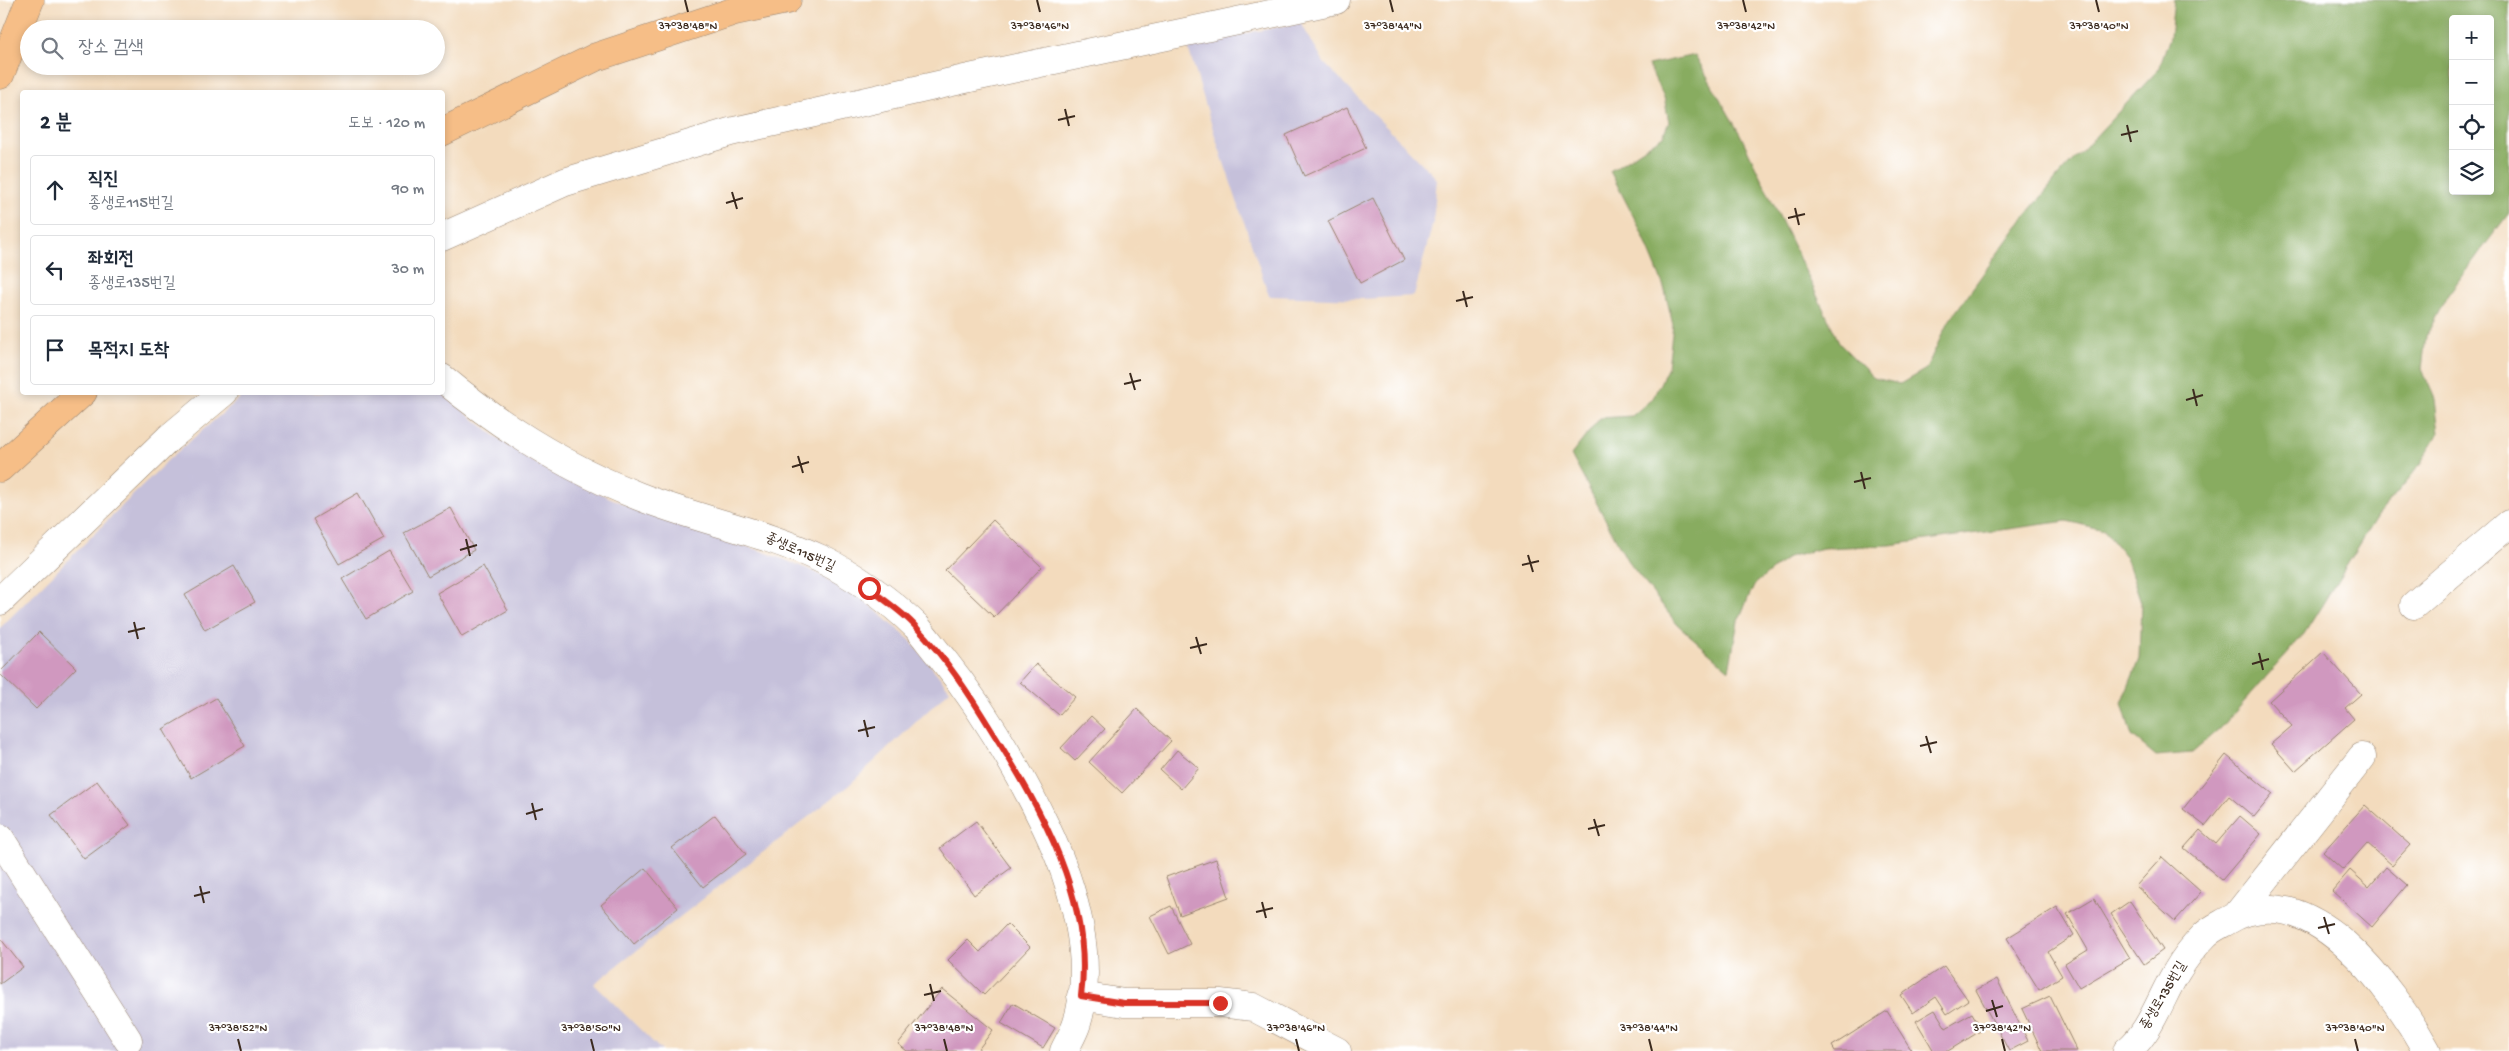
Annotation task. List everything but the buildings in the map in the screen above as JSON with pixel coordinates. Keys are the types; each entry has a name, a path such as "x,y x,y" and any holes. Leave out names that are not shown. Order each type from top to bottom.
{"highway":[{"path":"22,20 30,0"},
{"path":"445,131 596,58 735,11 788,0"},
{"path":"0,75 20,25"},
{"path":"0,468 80,395"}],"lane":[{"path":"445,236 565,182 730,132 965,78 1336,0"},
{"name":"종생로115번길","path":"445,380 502,424 550,454 637,496 776,540 822,560 869,588 916,626 964,686 1024,783 1061,858 1077,916 1084,972 1077,1023 1064,1051"},
{"path":"0,602 170,438 220,395"},
{"path":"2414,606 2509,524"},
{"path":"2236,915 2362,757"},
{"path":"0,838 128,1040"},
{"name":"종생로135번길","path":"2127,1051 2133,1046 2152,1016 2177,970 2206,934 2236,915 2263,908 2288,909 2319,923 2363,962 2395,999 2427,1051"},
{"path":"1081,996 1124,1003 1220,1003 1253,1006 1337,1051"}],"shaded area":[{"path":"1301,23 1324,63 1437,179 1433,222 1414,296 1362,299 1269,296 1216,139 1187,44"},
{"path":"244,395 444,395 495,436 545,469 622,503 684,527 762,551 813,571 864,600 910,640 950,690 848,786 594,984 662,1051 0,1051 0,628 169,459"}],"green space":[{"path":"2174,0 2509,0 2509,213 2447,296 2426,336 2422,369 2435,399 2439,433 2416,470 2378,515 2304,634 2220,729 2192,753 2156,756 2132,736 2122,703 2139,659 2141,602 2126,557 2104,530 2067,521 1890,545 1823,548 1788,557 1754,585 1738,621 1729,670 1677,624 1627,560 1571,455 1600,418 1632,416 1653,398 1668,367 1673,325 1664,287 1641,231 1610,171 1663,136 1669,122 1664,97 1648,65 1695,55 1740,134 1840,344 1874,378 1900,384 1926,369 1947,324 2015,229 2061,173 2159,69 2170,37"}],"route":[{"path":"869,588 916,626 964,686 1024,783 1061,858 1077,916 1084,972 1081,996 1124,1003 1220,1003"}]}
